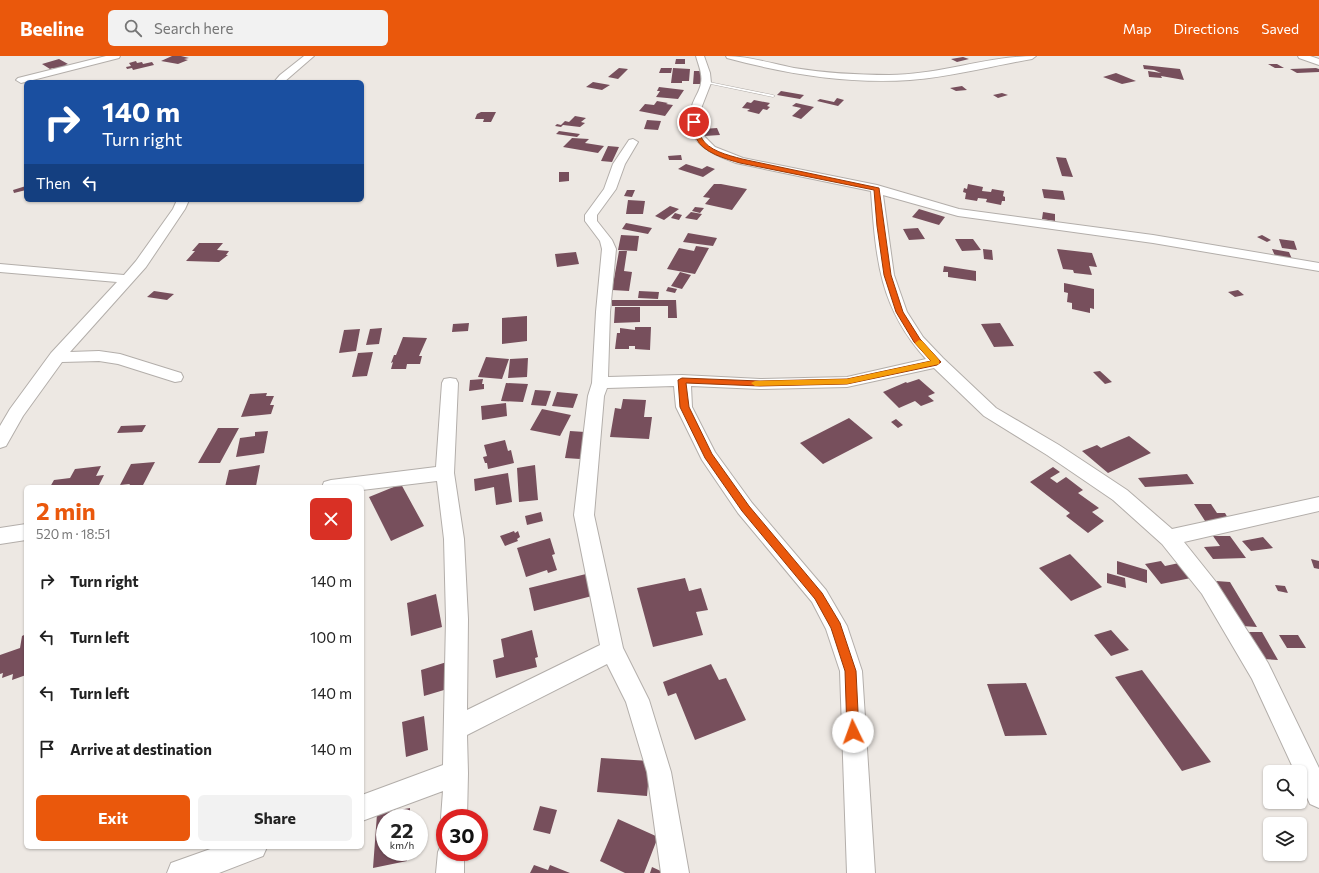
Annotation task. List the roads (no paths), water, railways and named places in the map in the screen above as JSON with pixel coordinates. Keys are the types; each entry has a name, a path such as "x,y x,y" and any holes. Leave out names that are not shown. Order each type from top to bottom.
{"street":[{"path":"22,80 116,56"},
{"path":"281,80 310,56"},
{"path":"700,56 706,82 696,108 694,122 699,138 707,147 721,155 740,161 877,189 958,212 1153,239 1319,267"},
{"path":"730,56 783,68 829,74 889,77 927,75 1032,56"},
{"path":"1302,56 1319,62"},
{"path":"632,142 619,164 610,189 591,215 591,221 606,240 610,249 603,312 600,383 596,396 584,515 612,650 637,700 659,772 675,873"},
{"path":"877,189 880,226 887,275 900,312 917,340 937,362 990,412 1053,450 1120,495 1169,538 1209,588 1260,671 1319,795"},
{"path":"0,442 16,413 57,357 128,278 159,240 179,209 181,202"},
{"path":"0,268 128,278"},
{"path":"57,357 99,356 120,359 175,377"},
{"path":"600,383 682,380 760,384 847,382 937,362"},
{"path":"682,380 684,407 708,455 745,508 819,596 836,626 850,671 861,873"},
{"path":"450,383 445,473 454,539 457,619 454,809"},
{"path":"347,485 445,473"},
{"path":"1169,538 1319,504"},
{"path":"0,536 24,532"},
{"path":"455,729 612,650"},
{"path":"364,807 456,773"},
{"path":"181,873 248,849"},
{"path":"450,873 451,861"}],"lane":[{"path":"706,82 773,96"}]}
